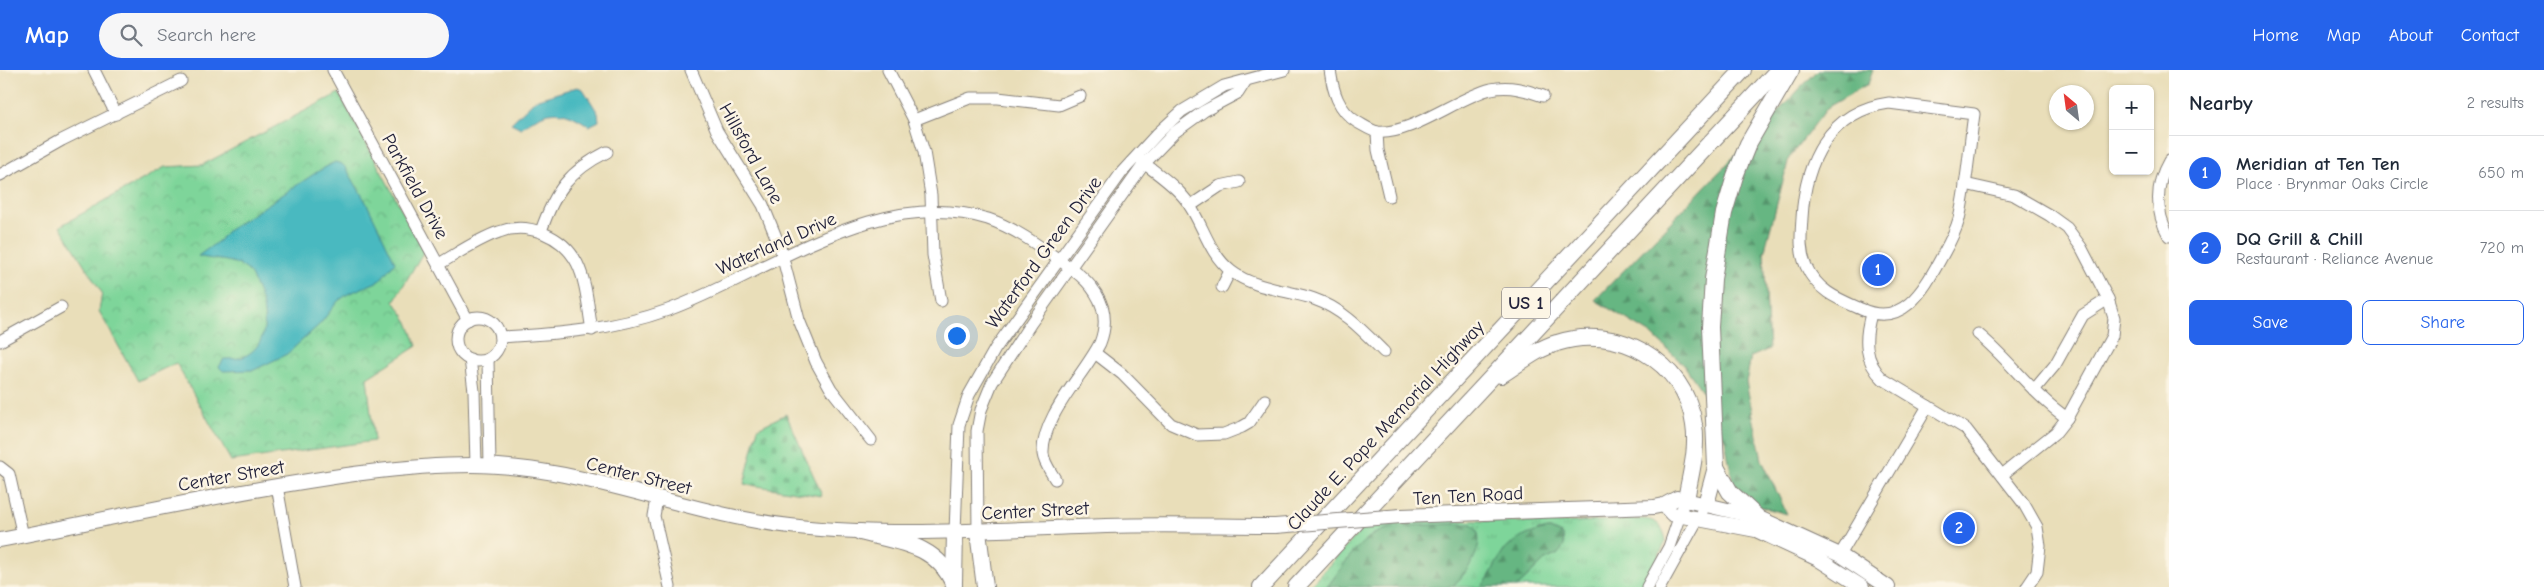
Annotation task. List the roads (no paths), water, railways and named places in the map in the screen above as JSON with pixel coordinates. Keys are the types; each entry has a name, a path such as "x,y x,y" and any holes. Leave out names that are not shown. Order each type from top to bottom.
{"highway":[{"name":"Claude E. Pope Memorial Highway","path":"1261,587 1743,70"},
{"name":"US 1","path":"1296,587 1778,70"},
{"path":"1702,511 1716,467 1710,327 1712,279 1724,213 1735,176 1748,144 1791,70"},
{"path":"1482,387 1536,352 1556,343 1576,338 1601,337 1620,340 1641,349 1669,373 1684,393 1690,409 1694,425 1695,454 1683,507"},
{"path":"1716,467 1730,492 1757,517"},
{"path":"860,532 920,548 936,557 947,569 954,586"},
{"path":"954,586 955,532"},
{"path":"978,532 985,587"}],"main road":[{"name":"Center Street","path":"0,540 278,486 382,471 476,465 525,469 574,478 702,510 788,526 860,532 978,532 1108,526 1275,526"},
{"name":"Ten Ten Road","path":"1275,526 1402,516 1664,505 1678,498 1683,507 1757,517 1840,555 1888,587"},
{"name":"Ten Ten Road","path":"1702,511 1756,530 1818,559 1862,587"}],"street":[{"path":"94,70 116,114"},
{"name":"Parkfield Drive","path":"333,70 468,320"},
{"name":"Hillsford Lane","path":"691,70 717,130 763,205 780,247 781,259 806,341 816,362 841,403 871,440"},
{"path":"888,70 914,120 928,171 932,212 933,255 941,301"},
{"name":"Waterford Green Drive","path":"955,532 959,425 969,394 995,350 1135,156 1182,111 1232,82 1245,82 1284,70"},
{"path":"1330,70 1332,86 1342,109 1357,122 1377,132 1405,127 1489,89 1515,88 1543,96"},
{"path":"1,172 181,81"},
{"name":"Waterford Green Drive","path":"978,532 975,448 981,410 992,383 1144,164 1175,132 1204,111 1238,92 1245,82"},
{"path":"914,120 970,98 998,98 1059,105 1080,96"},
{"path":"1889,103 1974,114 1965,184 1958,221 1952,238 1919,296 1911,304 1896,312 1871,314 1825,291 1817,284 1802,256 1800,245 1804,200 1814,159 1822,146 1850,115 1876,104 1889,103"},
{"path":"1377,132 1378,150 1389,196"},
{"path":"541,231 554,200 566,180 586,162 607,152"},
{"path":"1135,156 1167,181 1190,206 1207,241 1230,271 1248,281 1315,300 1333,308 1347,317 1384,352"},
{"path":"2169,161 2160,181 2158,193 2161,217 2169,236"},
{"path":"1190,206 1220,186 1239,182"},
{"path":"1965,184 2014,195 2059,221 2081,248 2108,299 2114,318 2112,336 2067,418 2056,432 2002,475"},
{"name":"Waterland Drive","path":"500,337 549,335 618,326 669,310 867,222 896,214 958,213 988,219 1024,237 1070,268 1089,284 1103,307 1104,332 1095,353 1057,411 1046,435 1043,455 1055,479"},
{"path":"438,264 498,232 514,228 541,231 561,243 577,263 584,287 592,330"},
{"path":"1222,287 1230,271"},
{"path":"2034,390 2055,365 2083,315 2108,299"},
{"path":"0,340 61,307"},
{"path":"1871,314 1866,338 1871,365 1883,380 1966,429 2031,514 2040,536 2039,565 2027,587"},
{"path":"475,317 490,320 496,325 500,337 497,350 488,358 470,359 464,355 457,343 458,330 468,320 475,317"},
{"path":"1978,334 2040,397 2067,418"},
{"path":"1095,353 1122,374 1172,424 1197,435 1219,435 1242,427 1249,423 1265,400"},
{"path":"488,358 490,466"},
{"path":"470,359 474,391 476,465"},
{"path":"1840,555 1928,406"},
{"path":"0,467 9,474 22,536"},
{"path":"278,486 295,587"},
{"path":"657,499 654,516 670,587"},
{"path":"1647,587 1669,547 1683,507"},
{"path":"1660,587 1702,511"}],"water":[{"path":"577,87 583,89 598,113 599,121 589,126 571,115 555,112 530,121 521,128 511,123 535,100"},
{"path":"335,162 342,164 346,168 367,204 395,262 379,281 348,294 338,301 320,324 287,354 254,370 223,371 219,367 224,359 245,356 260,342 264,325 263,306 253,278 241,265 198,256 220,240 226,232"}],"place":[{"name":"Meridian at Ten Ten","path":"1878,270"},
{"name":"DQ Grill & Chill","path":"1959,528"}]}
